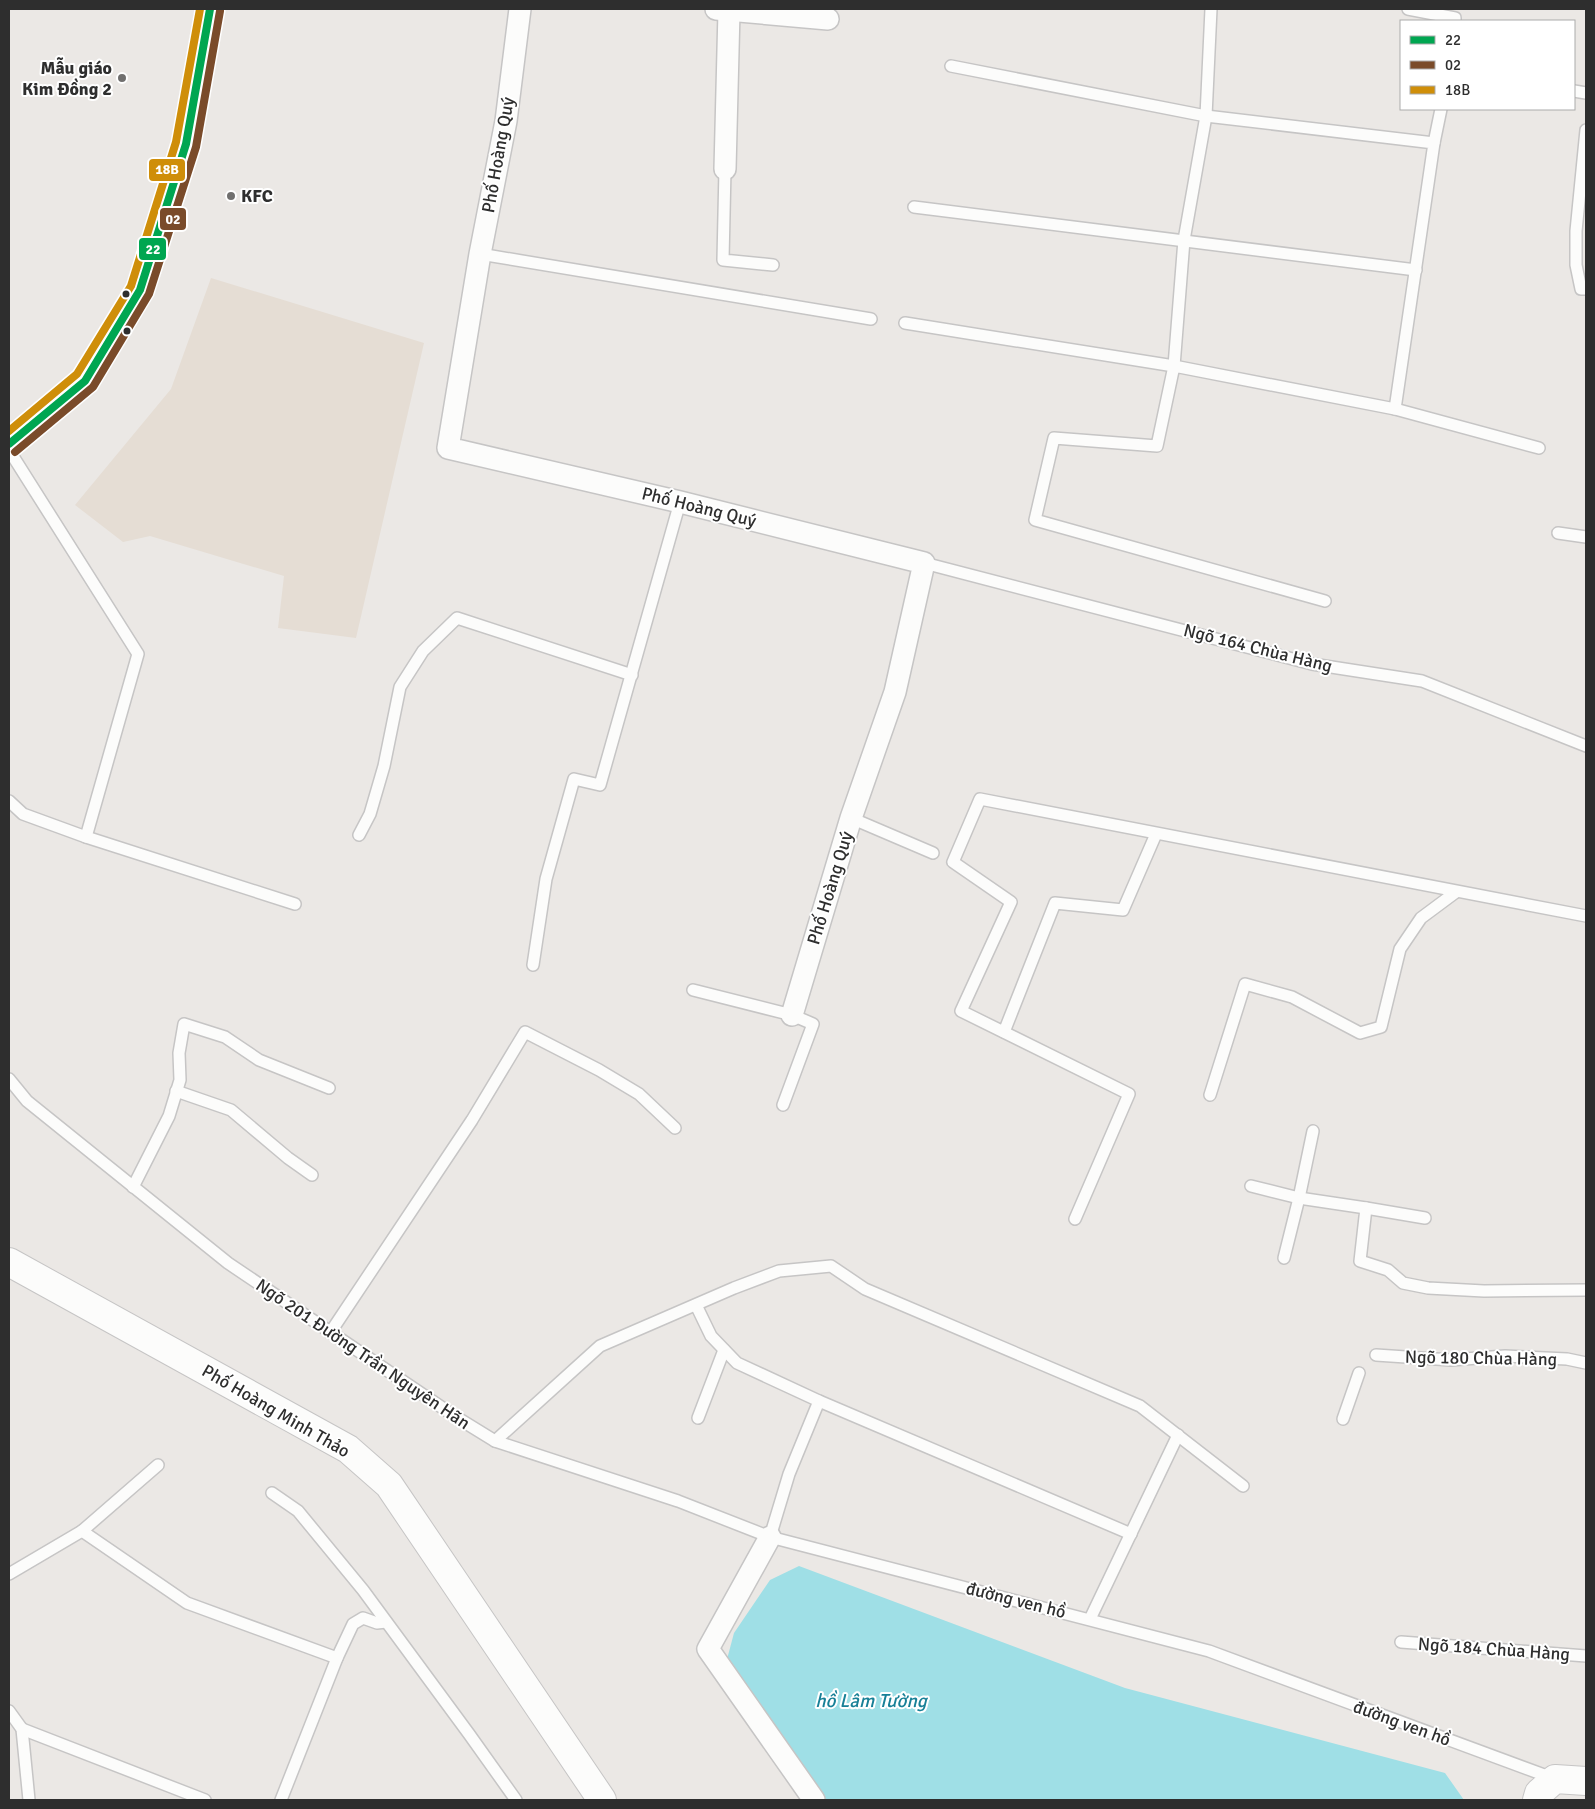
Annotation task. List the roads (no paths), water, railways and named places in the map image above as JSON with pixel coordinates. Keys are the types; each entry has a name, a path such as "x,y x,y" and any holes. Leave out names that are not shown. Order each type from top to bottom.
{"street":[{"path":"9,444 85,381 140,290 186,144 210,9"},
{"name":"Phố Hoàng Quý","path":"520,9 506,120 480,254 448,448 680,502 924,563 895,692 851,818 792,1015"},
{"path":"725,170 722,10 828,18"},
{"name":"Phố Hoàng Minh Thảo","path":"9,1262 348,1449 389,1485 602,1800"},
{"path":"770,1537 708,1649 814,1800"},
{"path":"1537,1800 1539,1793 1554,1778 1586,1781"}],"lane":[{"path":"1211,9 1206,116 1184,240 1174,366 1157,446 1054,438 1035,520 1325,601"},
{"path":"1408,9 1455,18 1455,20"},
{"path":"951,66 1206,116 1434,142"},
{"path":"1395,409 1434,142 1441,110"},
{"path":"1586,130 1576,231 1576,265 1581,289 1586,289"},
{"path":"725,170 723,260 772,265"},
{"path":"914,207 1416,270"},
{"path":"480,254 871,319"},
{"path":"905,324 1174,366 1395,409 1539,448"},
{"path":"9,450 138,654 86,837"},
{"path":"533,965 546,879 574,779 600,785 680,502"},
{"path":"1558,533 1586,536"},
{"name":"Ngõ 164 Chùa Hàng","path":"924,563 1312,664 1422,681 1586,746"},
{"path":"359,835 370,814 384,766 400,688 424,651 457,618 632,675"},
{"path":"1075,1219 1129,1094 961,1011 1011,902 953,862 980,799 1586,916"},
{"path":"9,801 23,814 86,837 295,904"},
{"path":"851,818 933,853"},
{"path":"1004,1032 1055,903 1123,910 1156,834"},
{"path":"1210,1095 1245,984 1292,997 1360,1033 1381,1027 1400,949 1421,918 1456,892"},
{"path":"693,990 792,1015 812,1024 783,1105"},
{"path":"133,1187 169,1116 180,1080 179,1053 184,1024 225,1038 259,1060 329,1088"},
{"path":"330,1332 472,1120 525,1032 599,1070 639,1094 675,1128"},
{"name":"Ngõ 201 Đường Trần Nguyên Hãn","path":"9,1079 27,1101 228,1264 456,1417 495,1441 678,1501 770,1537"},
{"path":"176,1091 231,1110 288,1158 312,1175"},
{"path":"1284,1258 1313,1131"},
{"path":"1251,1186 1299,1198 1425,1218"},
{"path":"1366,1208 1360,1261 1388,1270 1403,1283 1428,1288 1484,1291 1586,1290"},
{"path":"495,1441 600,1346 734,1288 779,1271 831,1266 864,1289 1140,1406 1242,1486"},
{"path":"696,1305 711,1336 737,1363 819,1401 1131,1534"},
{"path":"698,1418 724,1350"},
{"name":"Ngõ 180 Chùa Hàng","path":"1376,1355 1452,1360 1505,1356 1567,1359 1586,1363"},
{"path":"1344,1418 1359,1373"},
{"path":"770,1537 789,1474 819,1401"},
{"path":"1090,1619 1178,1435"},
{"path":"9,1574 82,1531 158,1465"},
{"path":"272,1493 298,1511 314,1528 386,1622 516,1800"},
{"path":"82,1531 187,1603 336,1658"},
{"name":"đường ven hồ","path":"770,1537 1209,1651 1554,1778"},
{"path":"284,1800 336,1658 353,1624 363,1618 377,1622 386,1622"},
{"name":"Ngõ 184 Chùa Hàng","path":"1401,1642 1586,1656"},
{"path":"9,1711 22,1729 29,1800"},
{"path":"22,1729 205,1800"}],"water":[{"name":"hồ Lâm Tường","path":"799,1566 1125,1688 1445,1773 1464,1800 825,1800 801,1775 726,1663 734,1633 770,1580"}],"place":[{"name":"Mẫu giáo Kim Đồng 2","path":"122,78"},
{"name":"KFC","path":"231,196"}]}
